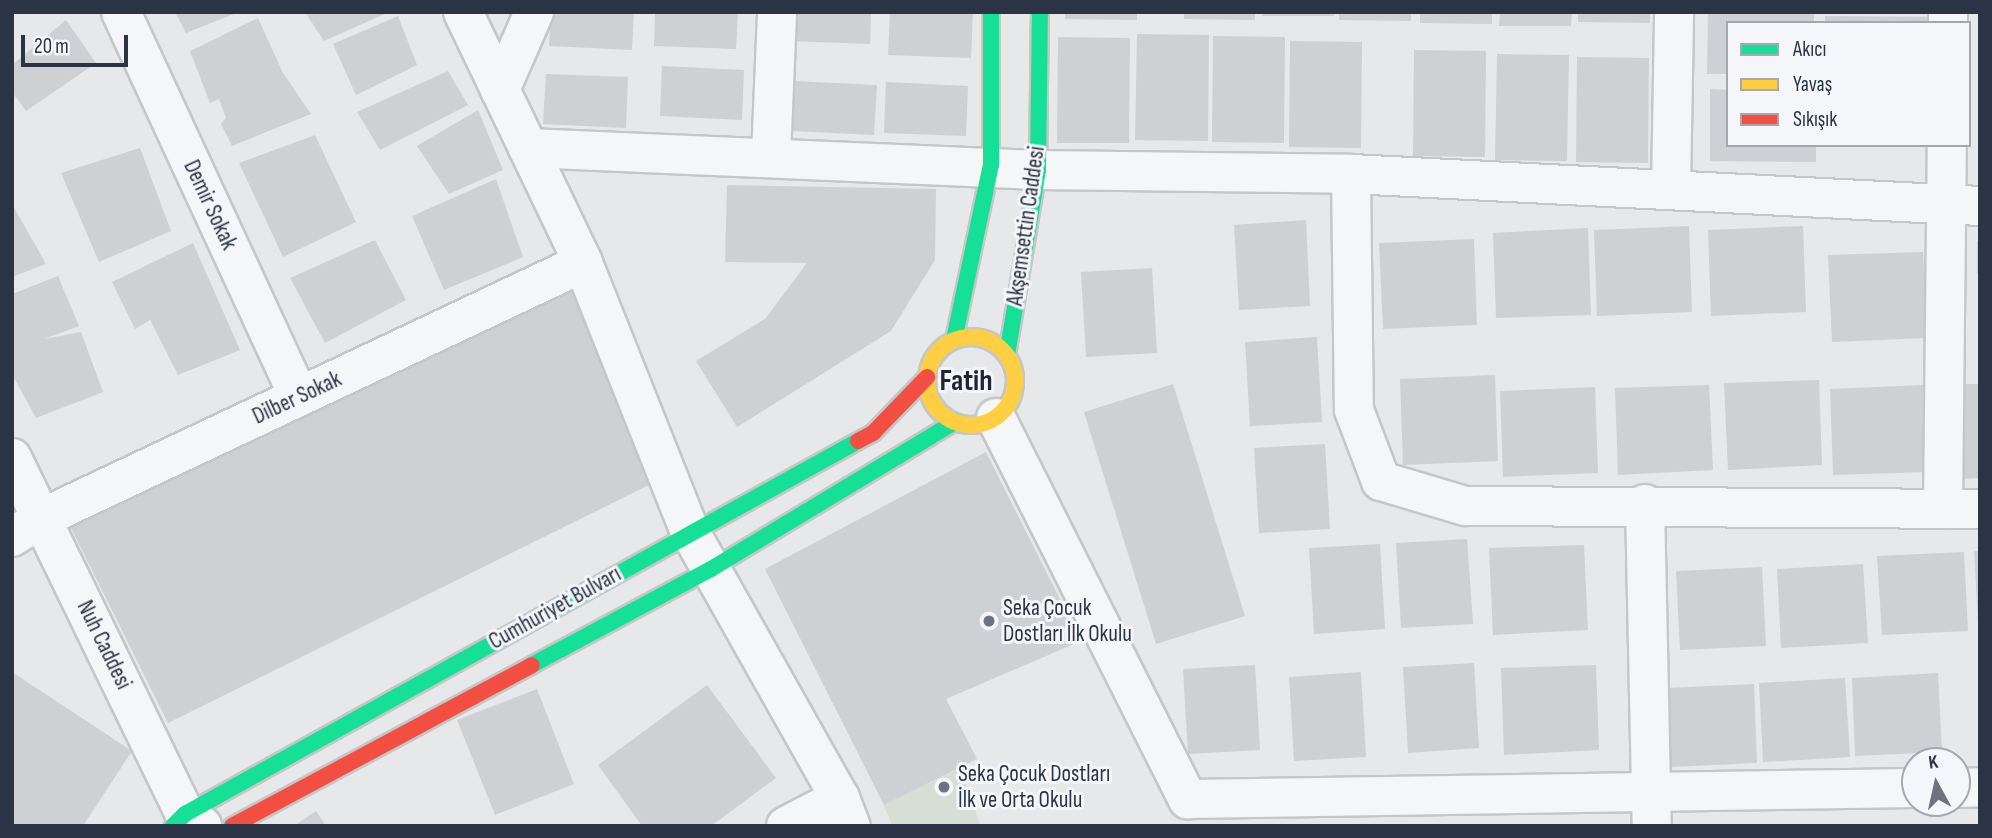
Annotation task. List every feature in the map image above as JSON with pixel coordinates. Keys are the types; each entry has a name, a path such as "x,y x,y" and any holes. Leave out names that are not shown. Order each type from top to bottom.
{"main road":[{"name":"Akşemsettin Caddesi","path":"954,340 991,164 992,12"},
{"name":"Akşemsettin Caddesi","path":"1007,355 1038,170 1040,12"},
{"path":"983,339 1007,355 1013,368 1013,395 996,418 983,424 955,422 934,404 927,377 936,355 954,340 983,339"},
{"name":"Cumhuriyet Bulvarı","path":"187,822 690,532 873,433 927,377"},
{"name":"Cumhuriyet Bulvarı","path":"232,826 711,569 955,422"}],"street":[{"name":"Demir Sokak","path":"121,12 299,397"},
{"path":"463,12 583,263 690,532 845,812 786,826"},
{"path":"500,90 534,12"},
{"path":"771,157 777,12"},
{"path":"1671,190 1674,12"},
{"path":"1351,174 1354,410 1381,481 1465,506 1644,504 1961,509 1963,205 1948,147"},
{"path":"528,148 991,164 1038,170 1351,174 1963,205"},
{"name":"Dilber Sokak","path":"27,528 583,263"},
{"path":"996,418 1188,799 1651,809 1901,790"},
{"name":"Nuh Caddesi","path":"12,458 27,528 187,822"},
{"path":"1644,504 1651,809"}],"shaded area":[{"name":"Seka Çocuk Dostları İlk ve Orta Okulu","path":"960,768 981,826 892,826 884,805"}],"building":[{"path":"175,12 239,12 186,33"},
{"path":"305,12 389,12 324,41"},
{"path":"551,12 634,12 632,50 549,46"},
{"path":"655,12 738,12 736,49 654,46"},
{"path":"789,12 871,12 870,44 787,41"},
{"path":"890,12 973,12 971,58 888,55"},
{"path":"1065,12 1137,12 1137,20 1065,19"},
{"path":"1184,12 1255,12 1255,20 1184,19"},
{"path":"1262,12 1334,12 1334,16 1262,16"},
{"path":"1339,12 1411,12 1411,21 1339,20"},
{"path":"1420,12 1492,12 1492,24 1420,23"},
{"path":"1500,12 1572,12 1571,26 1499,26"},
{"path":"1578,12 1650,12 1650,23 1578,22"},
{"path":"1708,12 1814,12 1814,21 1726,21 1726,74 1707,74"},
{"path":"398,16 417,65 356,95 333,44"},
{"path":"1825,16 1931,17 1931,21 1825,21"},
{"path":"258,18 283,73 311,114 232,146 221,124 226,118 219,99 210,103 190,51"},
{"path":"66,20 96,63 26,111 12,92 12,65"},
{"path":"1137,34 1209,35 1208,141 1135,140"},
{"path":"1213,36 1285,37 1284,143 1212,142"},
{"path":"1058,37 1130,38 1129,143 1057,143"},
{"path":"1290,41 1362,42 1361,148 1289,147"},
{"path":"1414,50 1486,51 1485,157 1413,156"},
{"path":"1497,54 1569,55 1567,161 1495,160"},
{"path":"1577,57 1649,58 1648,163 1576,162"},
{"path":"662,66 744,70 742,120 660,116"},
{"path":"448,71 468,105 380,150 357,112"},
{"path":"546,74 628,77 626,128 543,124"},
{"path":"794,81 877,85 874,135 792,131"},
{"path":"886,82 968,86 966,136 884,133"},
{"path":"1710,89 1726,90 1726,147 1816,147 1816,162 1710,161"},
{"path":"478,110 503,170 449,194 417,146"},
{"path":"315,135 356,222 283,257 239,163"},
{"path":"140,148 171,231 99,262 61,173"},
{"path":"496,179 523,257 444,290 412,216"},
{"path":"727,185 936,189 935,260 891,331 737,427 696,361 765,319 807,263 725,262"},
{"path":"12,204 46,264 12,277"},
{"path":"1306,220 1310,306 1239,310 1234,225"},
{"path":"1689,226 1692,312 1597,316 1594,230"},
{"path":"1803,226 1806,312 1711,316 1708,230"},
{"path":"1588,228 1591,315 1496,318 1493,233"},
{"path":"1474,239 1477,325 1383,329 1379,243"},
{"path":"375,240 406,300 325,343 290,278"},
{"path":"1980,240 1980,273 1977,273 1977,241"},
{"path":"193,243 240,350 178,375 150,320 135,329 112,282"},
{"path":"1923,252 1927,338 1832,342 1828,255"},
{"path":"1152,268 1157,353 1086,357 1081,272"},
{"path":"58,276 79,326 44,339 81,332 103,392 36,418 12,374 12,294"},
{"path":"571,284 665,477 168,723 71,528"},
{"path":"1317,337 1322,422 1250,426 1245,342"},
{"path":"1495,375 1498,461 1403,465 1400,379"},
{"path":"1819,380 1822,465 1728,470 1724,383"},
{"path":"1173,384 1245,616 1156,644 1084,412"},
{"path":"1957,384 1980,384 1980,478 1959,479"},
{"path":"1709,385 1713,470 1618,475 1615,388"},
{"path":"1925,385 1928,472 1833,475 1830,389"},
{"path":"1595,387 1598,473 1503,477 1500,391"},
{"path":"1325,444 1330,529 1259,533 1254,448"},
{"path":"986,452 1081,641 946,699 977,759 884,805 765,569"},
{"path":"1467,539 1473,624 1401,628 1396,543"},
{"path":"1380,544 1385,629 1314,634 1309,548"},
{"path":"1584,545 1588,630 1493,635 1489,548"},
{"path":"1974,551 1980,551 1980,622 1978,622"},
{"path":"1964,552 1968,631 1882,635 1877,556"},
{"path":"1863,564 1868,643 1781,648 1777,569"},
{"path":"1762,567 1766,646 1680,650 1676,571"},
{"path":"1474,663 1479,748 1408,753 1403,667"},
{"path":"1255,665 1260,750 1188,754 1183,669"},
{"path":"1596,665 1599,750 1504,755 1501,668"},
{"path":"12,672 132,751 83,826 12,826"},
{"path":"1361,672 1366,757 1294,761 1289,677"},
{"path":"1938,673 1942,747 1901,747 1901,754 1855,756 1852,678"},
{"path":"1845,678 1850,757 1763,762 1759,683"},
{"path":"1754,684 1757,763 1671,767 1667,688"},
{"path":"707,685 776,778 711,826 642,826 598,765"},
{"path":"537,689 574,784 495,815 457,720"},
{"path":"316,811 326,826 294,826"}],"traffic: fast":[{"path":"954,340 991,165 991,12"},
{"path":"1007,355 1038,170 1040,12"},
{"path":"532,665 711,569 955,422"},
{"path":"173,826 185,814 858,441"}],"traffic: slow":[{"path":"971,337 988,341 1002,350 1011,364 1015,381 1011,398 1002,412 988,421 971,425 954,421 940,412 931,398 927,381 931,364 940,350 954,341 971,337"}],"traffic: jam":[{"path":"858,441 873,433 927,377"},
{"path":"232,826 532,665"}],"place":[{"name":"Seka Çocuk Dostları İlk Okulu","path":"989,621"},
{"name":"Seka Çocuk Dostları İlk ve Orta Okulu","path":"944,787"}],"district":[{"name":"Fatih","path":"966,381"}]}
